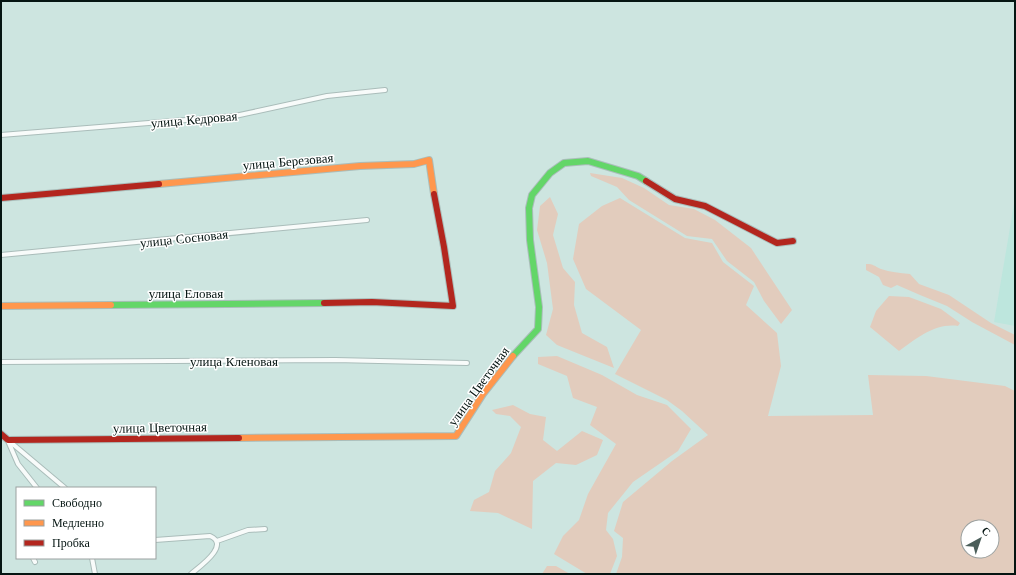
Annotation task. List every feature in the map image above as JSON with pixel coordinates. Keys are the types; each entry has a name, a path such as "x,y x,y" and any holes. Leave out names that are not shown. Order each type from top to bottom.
{"street":[{"name":"улица Кедровая","path":"1,135 235,116 327,96 385,90"},
{"name":"улица Березовая","path":"1,198 360,166 414,164 429,160 436,211 444,247 453,306"},
{"name":"улица Цветочная","path":"8,440 456,436 474,406 526,340 538,329 539,307 530,240 529,208 532,195 550,173 564,163 588,161 638,176 675,198 705,206 777,243 792,241"},
{"name":"улица Сосновая","path":"1,255 367,220"},
{"name":"улица Еловая","path":"1,306 372,302 453,306"},
{"name":"улица Кленовая","path":"1,362 335,360 467,363"},
{"path":"1,434 64,487"},
{"path":"8,440 18,464 35,487"},
{"path":"217,541 248,530 265,529"},
{"path":"156,540 210,536 217,541"},
{"path":"191,574 214,553 217,547 217,541"},
{"path":"92,559 95,574"}],"shaded area":[{"path":"590,173 622,178 644,188 669,205 694,209 715,220 751,248 792,310 781,324 764,301 754,282 727,261 712,239 687,236 629,200 617,187 591,176"},
{"path":"550,197 558,214 553,235 563,268 575,282 574,305 582,333 607,347 614,368 557,345 546,335 553,309 547,263 537,230 540,206"},
{"path":"620,198 685,238 712,243 723,262 754,286 746,305 777,333 781,366 768,416 873,415 868,375 926,376 1005,386 1015,391 1015,571 1013,574 616,574 622,557 623,538 614,531 623,502 672,461 708,435 682,411 667,400 615,374 641,330 586,289 573,259 579,224 602,206"},
{"path":"1015,198 1015,326 994,322"},
{"path":"866,264 888,271 910,274 919,284 949,295 991,323 1015,335 1015,345 972,322 947,306 897,285 891,288 883,285 879,277 866,270"},
{"path":"889,296 909,297 941,309 960,323 958,326 942,327 927,332 899,351 870,327 876,311"},
{"path":"557,356 602,375 637,395 667,405 691,429 678,451 633,482 608,513 606,530 613,539 617,556 610,574 587,574 554,554 563,536 579,520 588,494 616,444 590,425 597,407 573,398 567,376 538,364 538,357"},
{"path":"513,405 530,414 546,417 543,440 557,451 582,431 603,440 597,455 576,465 556,463 533,481 532,529 498,513 470,511 474,500 489,492 495,471 511,453 521,427 510,416 496,414 492,410"},
{"path":"547,566 556,566 570,574 542,574"}],"traffic: fast":[{"path":"513,356 538,329 539,307 530,240 529,208 532,195 550,173 564,163 588,161 638,176 646,181"},
{"path":"111,305 324,303"}],"traffic: slow":[{"path":"159,184 360,166 414,164 429,160 434,194"},
{"path":"1,306 111,305"},
{"path":"239,438 456,436 483,394 513,356"}],"traffic: jam":[{"path":"646,181 675,199 705,206 777,243 793,241"},
{"path":"1,198 159,184"},
{"path":"324,303 372,302 453,306 434,194"},
{"path":"1,434 8,440 239,438"}]}
